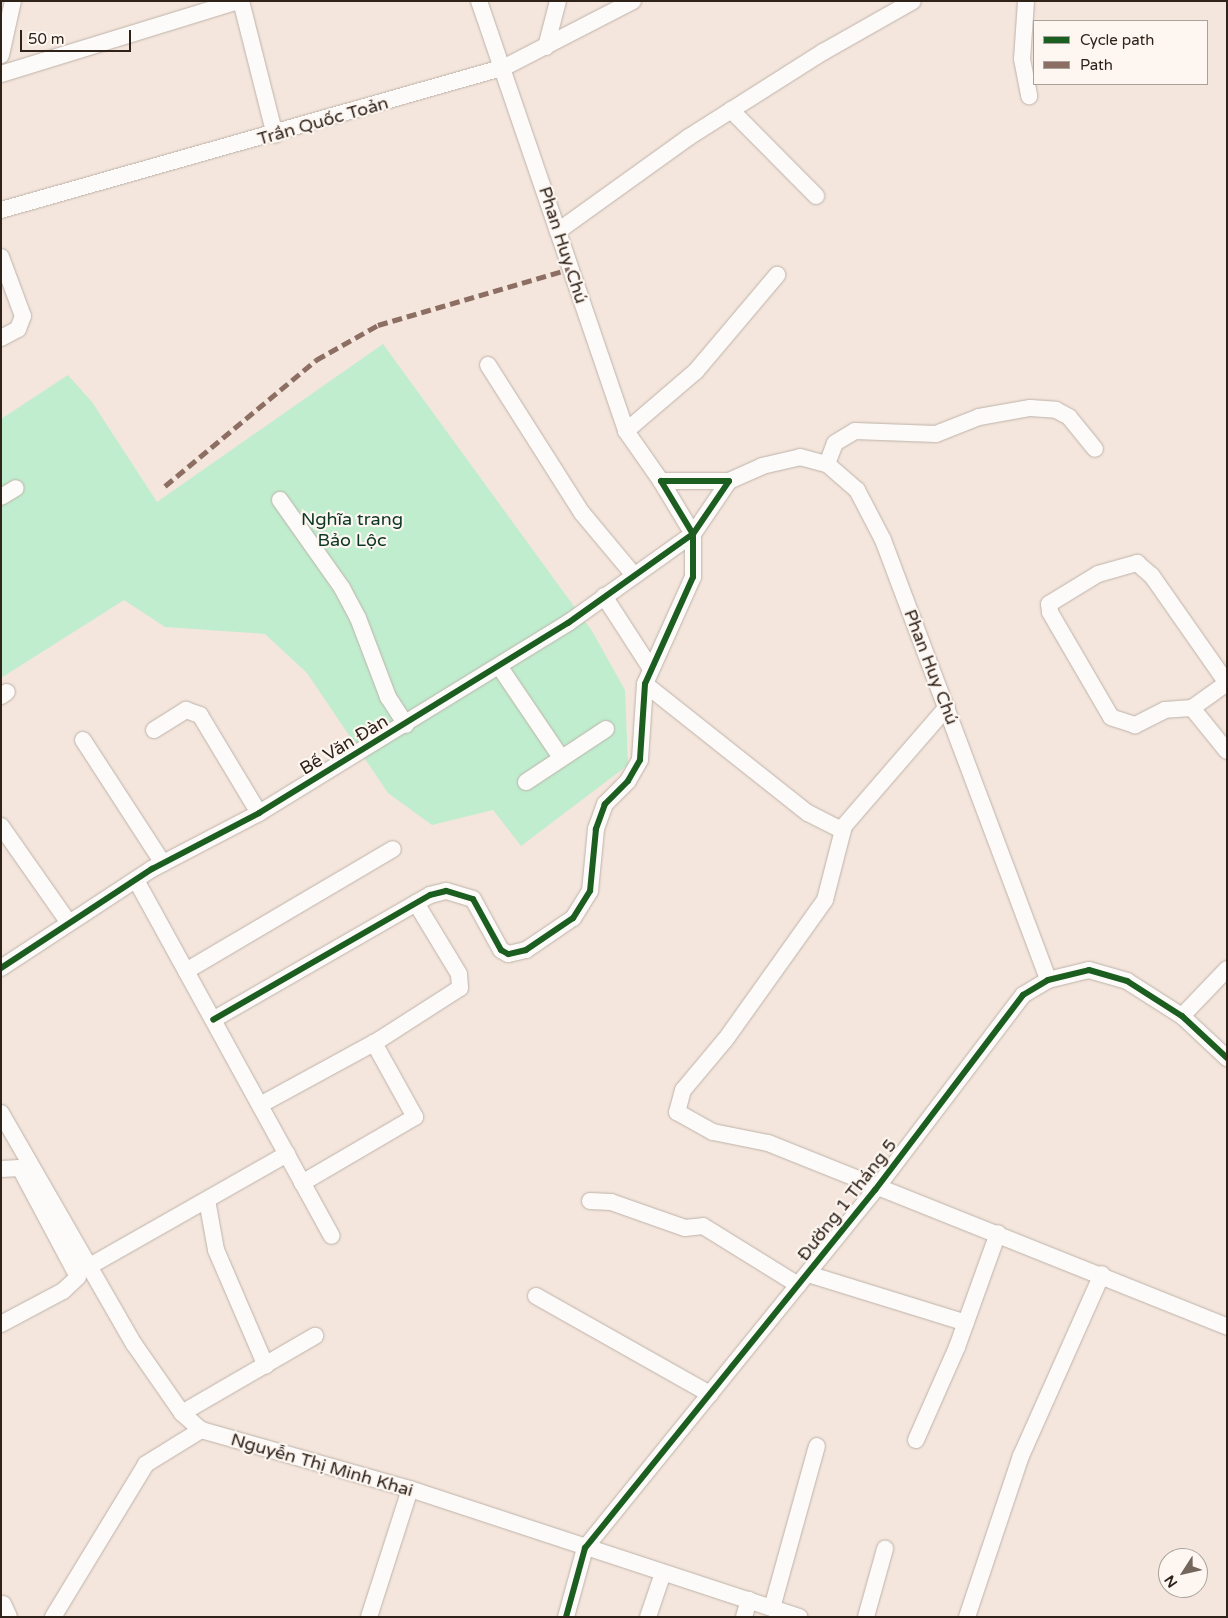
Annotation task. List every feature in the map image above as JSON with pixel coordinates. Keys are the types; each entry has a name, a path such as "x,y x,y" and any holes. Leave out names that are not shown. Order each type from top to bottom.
{"street":[{"path":"1,55 13,1"},
{"path":"1,74 239,1 275,135"},
{"name":"Phan Huy Chú","path":"479,1 505,67 626,431 661,480 693,534"},
{"path":"546,47 558,1"},
{"name":"Trần Quốc Toản","path":"1,210 275,135 505,67 632,1"},
{"path":"558,231 732,110 913,1"},
{"path":"1026,1 1022,59 1029,96"},
{"path":"732,110 816,196"},
{"path":"1,258 23,316 18,329 1,338"},
{"path":"626,431 696,371 777,275"},
{"path":"488,365 582,513 632,574"},
{"path":"827,464 835,443 854,431 936,434 979,417 1030,408 1056,410 1069,417 1095,449"},
{"name":"Phan Huy Chú","path":"729,481 762,466 800,457 827,464 857,490 883,540 1048,980"},
{"path":"661,480 729,481"},
{"path":"213,1020 416,902 446,891 474,899 501,950 508,954 526,950 573,918 590,891 596,829 604,804 628,781 640,760 645,684 650,667 675,624 693,577 693,534 729,481"},
{"path":"1,497 16,488"},
{"path":"280,500 346,595 388,697 406,725"},
{"name":"Bế Văn Đàn","path":"1,968 163,863 259,814 406,725 499,666 693,534"},
{"path":"1137,563 1152,576 1227,683 1192,708 1165,710 1135,725 1111,718 1050,612 1049,604 1098,574 1137,563"},
{"path":"604,596 650,667"},
{"path":"499,666 560,756"},
{"path":"645,684 808,814 843,831"},
{"path":"947,707 871,791 843,831 825,900 725,1040 683,1090 677,1112 714,1132 768,1143 875,1190 998,1233 1102,1274 1227,1327"},
{"path":"1192,708 1227,751"},
{"path":"154,730 186,710 200,715 259,814"},
{"path":"526,782 560,756 606,729"},
{"path":"83,740 163,863"},
{"path":"1,826 69,923"},
{"path":"186,971 393,849"},
{"path":"136,880 332,1236"},
{"path":"260,1105 374,1043 460,988 459,974 416,902"},
{"path":"1182,1016 1227,969"},
{"name":"Đường 1 Tháng 5","path":"566,1617 585,1548 875,1190 1024,995 1048,980 1090,970 1127,981 1182,1016 1227,1058"},
{"path":"302,1183 415,1117 374,1043"},
{"name":"Nguyễn Thị Minh Khai","path":"1,1113 88,1267 182,1413 201,1430 410,1489 800,1617"},
{"path":"88,1267 287,1154"},
{"path":"1,1169 20,1168 78,1278 63,1291 1,1324"},
{"path":"207,1200 216,1250 266,1366"},
{"path":"590,1202 611,1202 685,1228 704,1226 803,1279 966,1323"},
{"path":"916,1440 966,1323 998,1233"},
{"path":"967,1617 1021,1456 1102,1274"},
{"path":"536,1296 710,1394"},
{"path":"182,1413 315,1336"},
{"path":"53,1617 146,1464 201,1430"},
{"path":"772,1608 817,1446"},
{"path":"369,1617 410,1489"},
{"path":"866,1617 885,1549"},
{"path":"648,1617 663,1573"},
{"path":"744,1617 749,1600"}],"green space":[{"name":"Nghĩa trang Bảo Lộc","path":"383,344 592,631 625,690 628,765 521,846 493,810 432,825 388,793 307,673 265,634 165,627 124,600 1,678 1,419 68,375 92,402 157,502"}],"marked path":[{"path":"165,486 316,360 378,325 570,269"}],"cycle path":[{"path":"1,968 152,869 259,813 568,623 693,534 729,481 661,481 693,534 693,577 645,684 640,760 628,781 605,804 596,829 590,891 573,918 526,950 508,954 501,950 473,899 446,891 430,895 213,1020"},
{"path":"566,1617 585,1548 875,1190 1023,995 1048,980 1089,970 1127,981 1182,1016 1227,1058"}]}
